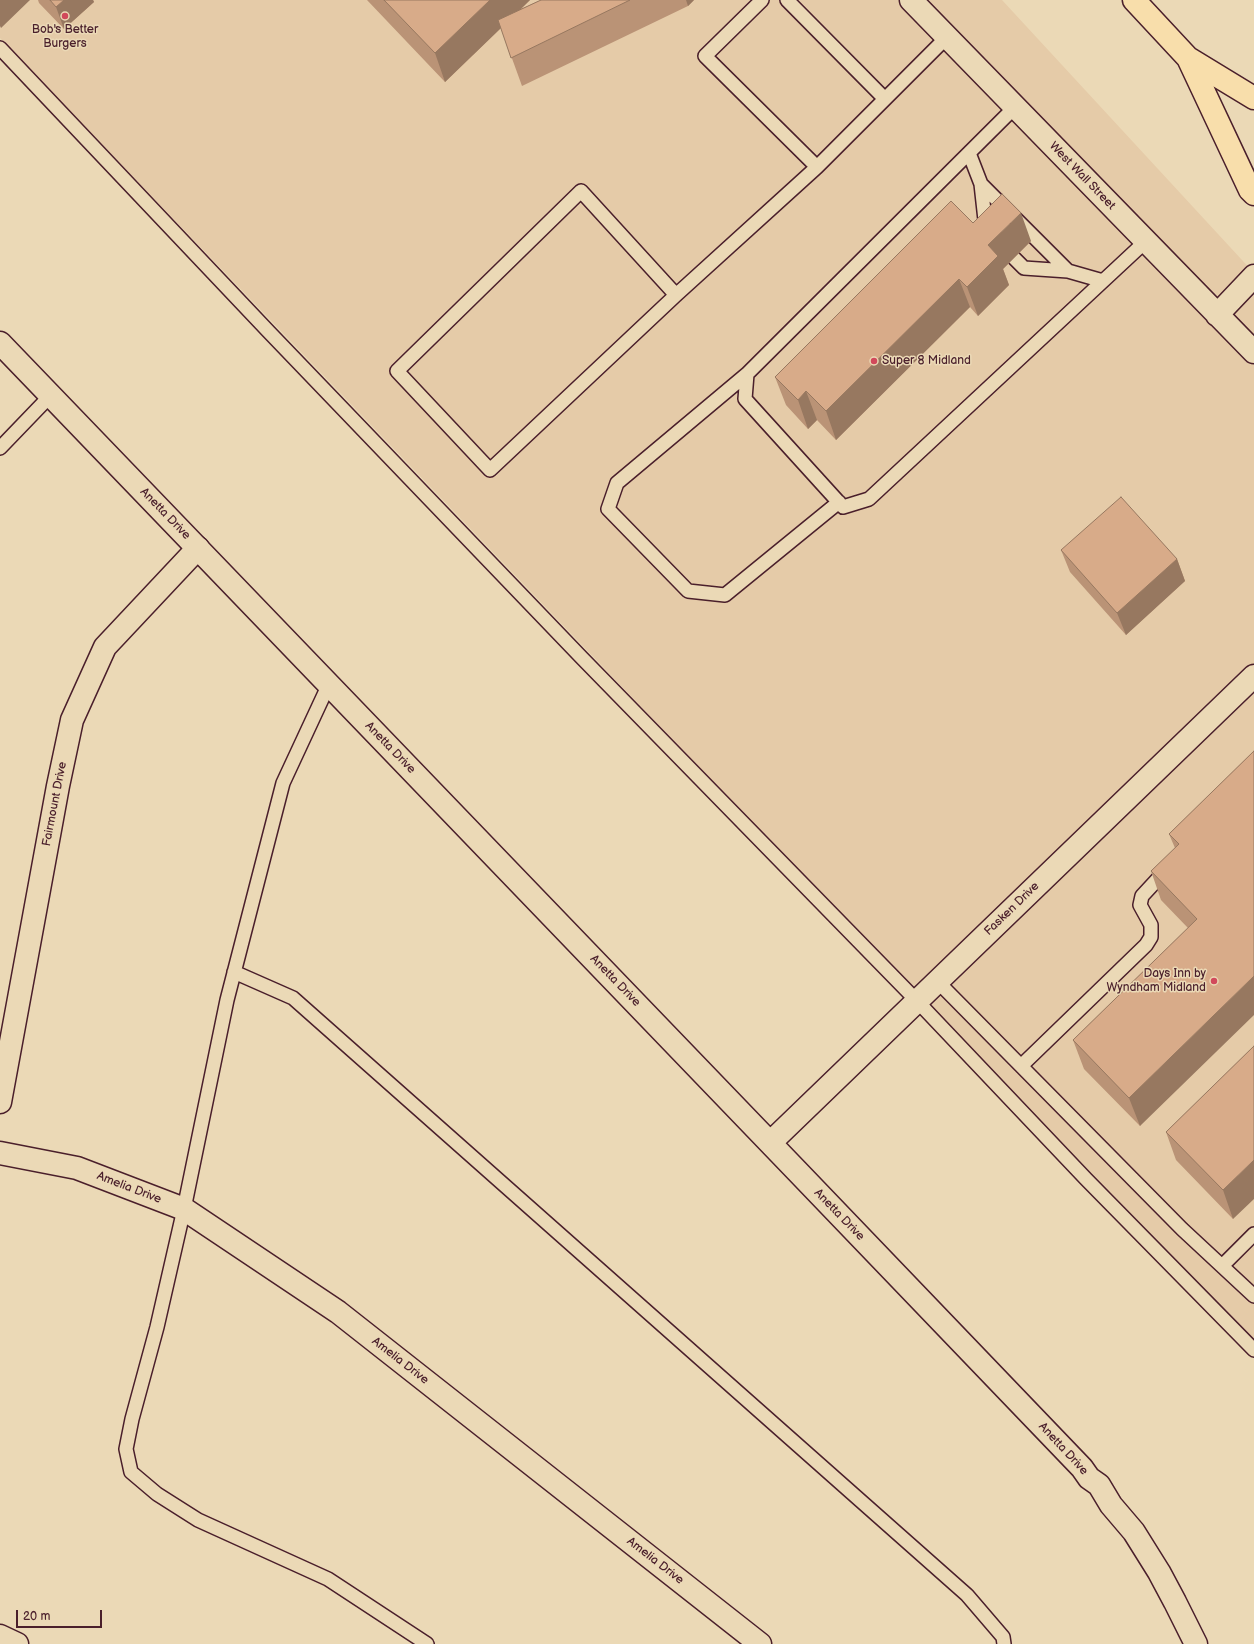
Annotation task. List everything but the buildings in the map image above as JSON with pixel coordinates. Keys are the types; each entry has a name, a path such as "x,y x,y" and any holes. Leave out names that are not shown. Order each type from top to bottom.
{"main road":[{"path":"1134,0 1188,58 1254,98"},
{"path":"1188,58 1250,190 1254,194"}],"street":[{"name":"West Wall Street","path":"910,0 1254,352"},
{"path":"1217,315 1254,276"},
{"name":"Anetta Drive","path":"0,342 1090,1478 1099,1485 1115,1510 1127,1522 1134,1532 1159,1572 1196,1644"},
{"name":"Fairmount Drive","path":"0,1102 58,786 72,720 105,647 198,548"},
{"name":"Fasken Drive","path":"770,1143 937,981 1253,681"},
{"name":"Amelia Drive","path":"0,1153 77,1168 184,1209 338,1312 760,1644"},
{"path":"0,1636 17,1644"}],"lane":[{"path":"762,0 705,56 817,167"},
{"path":"787,0 885,99"},
{"path":"676,295 581,191 397,371 490,470 676,295 817,167 947,37"},
{"path":"0,48 269,332 549,623 917,1001 1086,1179 1254,1350"},
{"path":"838,502 725,594 688,591 608,509 617,483 747,374 1015,107"},
{"path":"969,153 981,184 986,230 995,240"},
{"path":"981,184 1068,271"},
{"path":"747,374 745,399 838,502 843,507 869,499 1146,241"},
{"path":"1014,258 1024,268 1068,271 1104,281"},
{"path":"0,448 51,395"},
{"path":"329,684 283,783 227,1000 184,1209 157,1327 132,1419 126,1449 131,1472 156,1494 198,1520 328,1579 427,1644"},
{"path":"1021,1066 1146,945 1151,937 1151,925 1140,905 1142,896 1174,861"},
{"path":"234,972 293,998 967,1595 1002,1637 1004,1644"},
{"path":"937,981 1182,1229 1254,1296"},
{"path":"1222,1266 1254,1234"}],"shaded area":[{"path":"0,0 1002,0 1254,273 1254,1346 0,38"}],"place":[{"name":"Bob's Better Burgers","path":"65,16"},
{"name":"Super 8 Midland","path":"874,361"},
{"name":"Days Inn by Wyndham Midland","path":"1214,981"}]}
